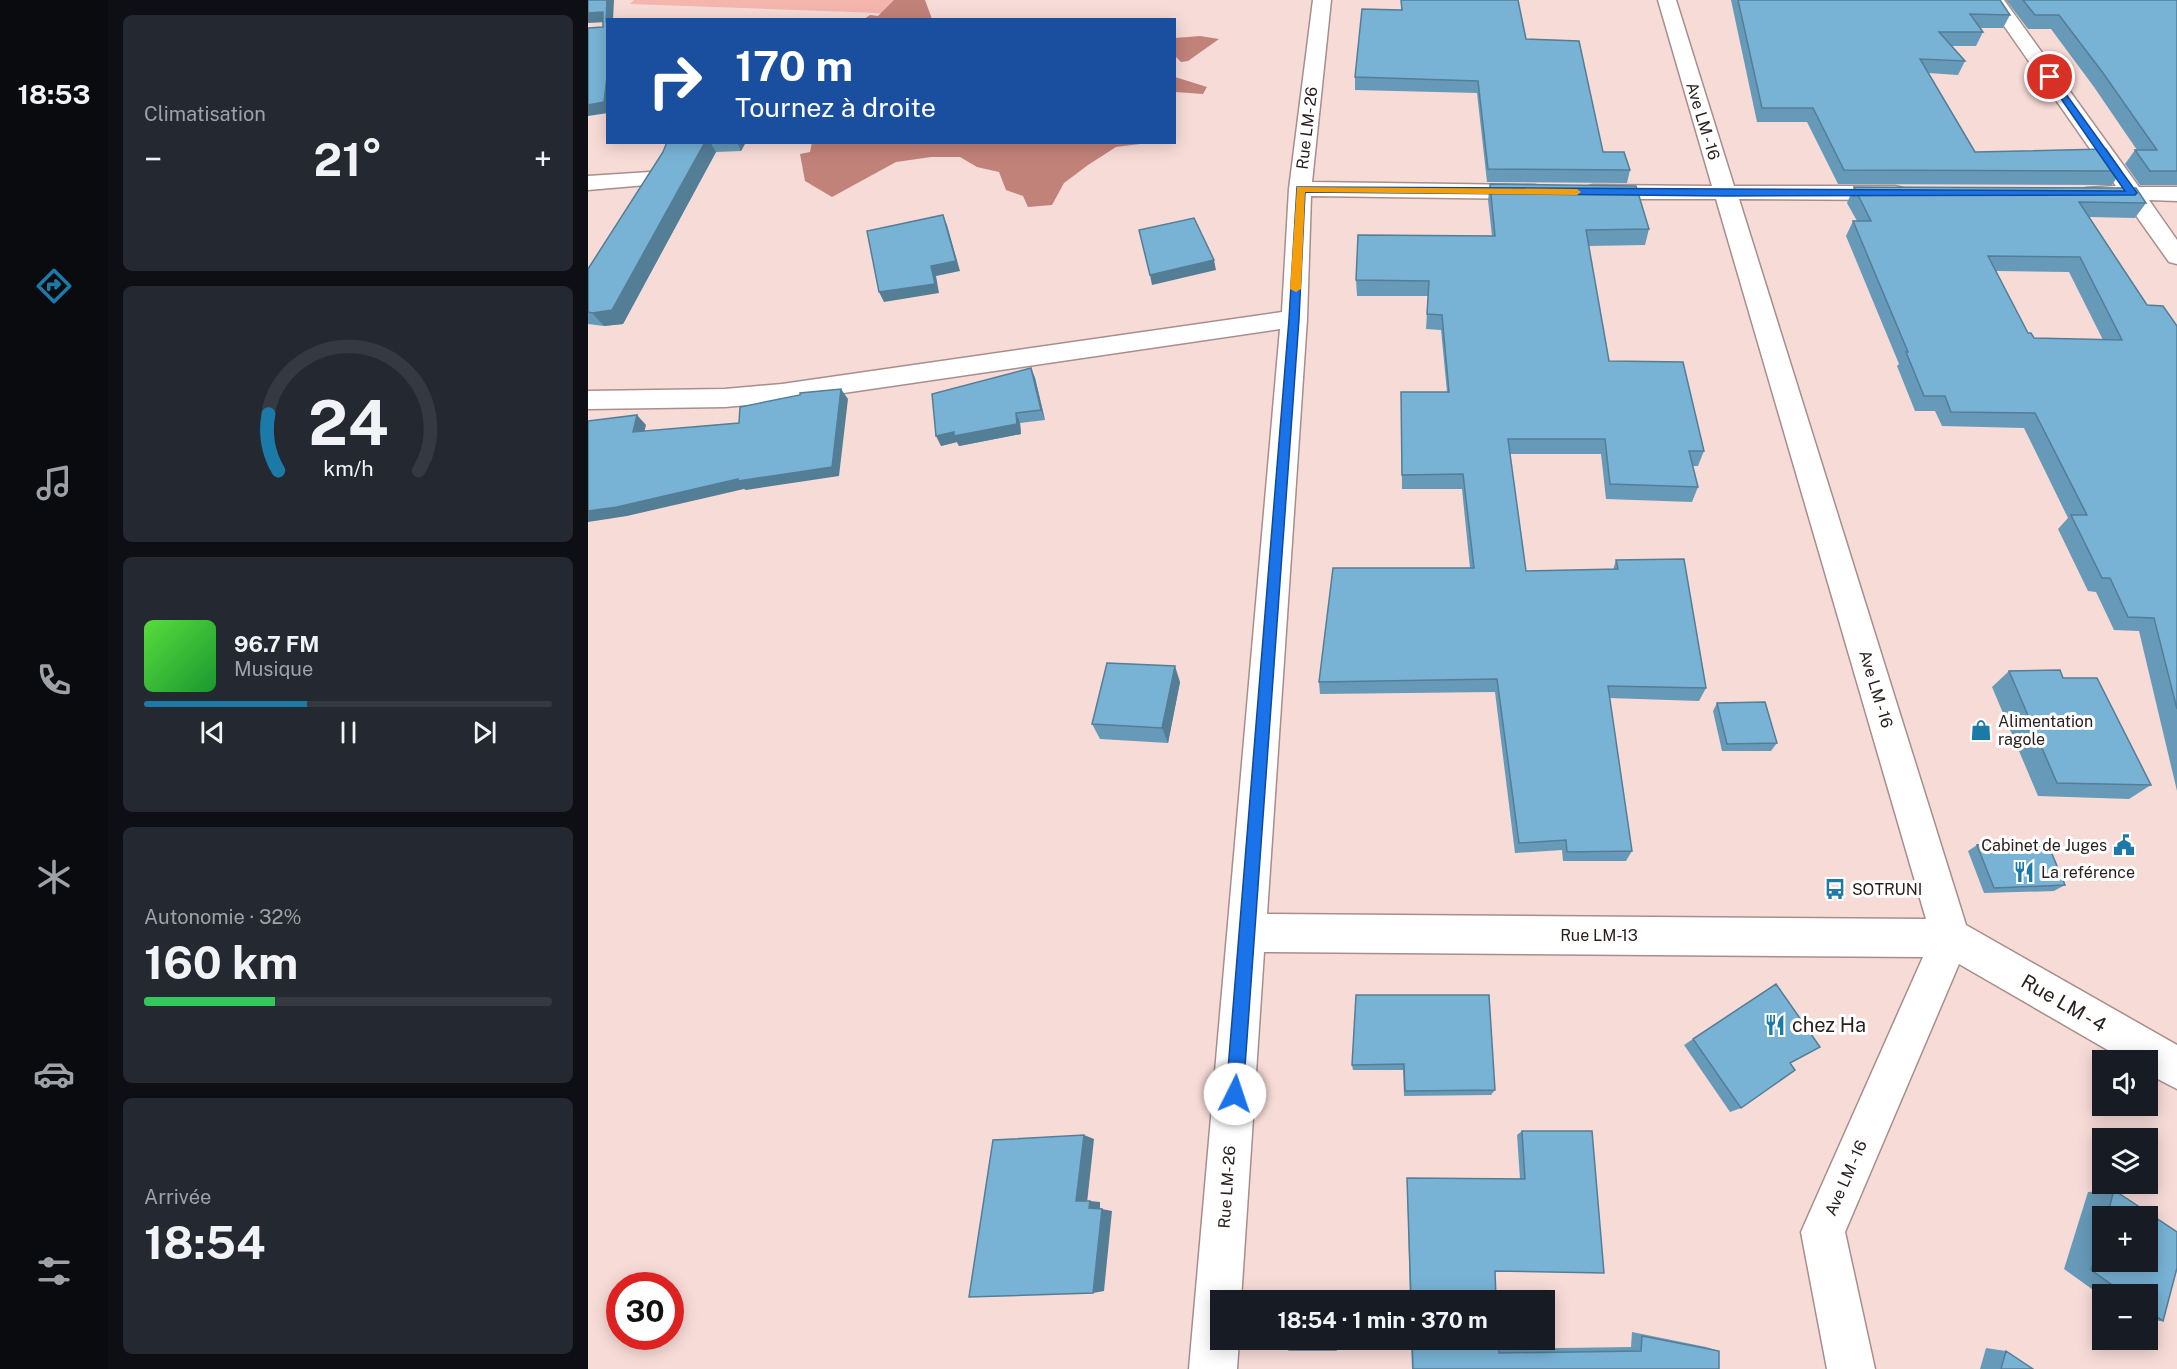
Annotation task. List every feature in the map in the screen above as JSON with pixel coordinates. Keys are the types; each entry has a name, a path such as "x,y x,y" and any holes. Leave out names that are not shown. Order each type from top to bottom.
{"street":[{"name":"Rue LM- 26","path":"1213,1369 1294,319 1300,189 1322,0"},
{"name":"Ave LM - 16","path":"1666,0 1951,938 1823,1232 1851,1369"},
{"path":"1995,0 2177,257"},
{"path":"588,183 649,181"},
{"path":"1300,189 1917,193"},
{"path":"2072,193 2177,194"},
{"path":"588,400 725,398 782,393 1294,319"},
{"name":"Rue LM-13","path":"1247,933 1951,938"},
{"name":"Rue LM - 4","path":"1951,938 2177,1068"}],"shaded area":[{"path":"634,0 914,0 905,14 630,4"},
{"path":"894,0 925,0 932,18 866,18 870,15 878,16"},
{"path":"1200,36 1219,39 1188,61 1181,62 1176,57 1176,38"},
{"path":"1176,77 1207,87 1203,94 1176,92"},
{"path":"812,144 1140,144 1116,147 1088,165 1064,183 1052,205 1028,207 1023,196 1006,190 999,172 977,167 960,157 931,157 896,162 832,197 805,181 800,154 810,152"}],"building":[{"path":"588,0 607,0 604,102 588,105 588,28 603,27 603,12 588,13"},
{"path":"1401,0 1518,0 1526,39 1579,41 1603,152 1624,152 1630,170 1488,169 1478,81 1355,77 1362,9 1402,10"},
{"path":"1738,0 2000,0 2010,15 1970,14 1983,32 1939,32 1965,61 1920,59 1975,152 2106,149 2121,171 1844,170 1813,108 1762,108"},
{"path":"2023,0 2177,0 2177,171 2150,171 2135,150 2157,150 2103,73 2059,15 2035,15"},
{"path":"666,144 704,144 612,310 588,312 588,269"},
{"path":"1490,184 1636,186 1649,229 1586,230 1609,361 1683,362 1704,451 1689,451 1698,487 1610,484 1605,439 1508,439 1526,571 1618,569 1616,560 1684,559 1706,688 1608,686 1632,851 1567,852 1566,840 1519,843 1497,679 1319,682 1333,568 1474,568 1463,474 1402,475 1401,392 1449,392 1442,315 1427,314 1429,281 1356,280 1358,235 1495,236"},
{"path":"1854,187 2136,188 2146,203 2079,202 2147,305 2163,306 2177,326 2177,709 2154,618 2128,617 2110,578 2102,578 2071,515 2087,515 2035,413 1951,412 1945,396 1924,396 1853,221 1871,221","holes":["1988,256 2080,257 2122,340 2034,338 2031,333 2028,333"]},
{"path":"943,215 956,261 931,266 935,284 879,292 867,231"},
{"path":"1194,218 1214,260 1150,275 1139,230"},
{"path":"1031,368 1041,410 1016,413 1017,424 954,436 954,432 936,436 932,394"},
{"path":"841,389 832,467 738,481 738,479 617,507 588,511 588,421 637,415 633,432 739,423 740,407 800,395 800,393"},
{"path":"1107,663 1175,666 1162,728 1092,724"},
{"path":"2060,670 2063,678 2097,678 2151,785 2057,783 2009,671"},
{"path":"1765,702 1777,743 1727,744 1717,703"},
{"path":"2047,842 2065,885 1994,888 1977,845"},
{"path":"1776,984 1820,1047 1790,1063 1795,1070 1741,1108 1693,1039"},
{"path":"1356,995 1489,995 1495,1090 1405,1091 1404,1064 1352,1065"},
{"path":"1522,1131 1592,1131 1604,1273 1495,1271 1496,1290 1411,1290 1407,1178 1525,1179"},
{"path":"1084,1135 1076,1201 1090,1201 1089,1208 1102,1209 1093,1293 969,1297 993,1140"},
{"path":"2113,1194 2120,1194 2138,1206 2110,1206"},
{"path":"2158,1219 2177,1232 2177,1268 2163,1321 2158,1317 2158,1284 2111,1284 2094,1272 2158,1272"},
{"path":"1642,1336 1719,1351 1719,1369 1413,1369 1412,1350 1499,1350 1499,1353 1641,1351"},
{"path":"2006,1351 2033,1369 2001,1369"}],"slow traffic":[{"path":"1296,289 1300,189 1577,192"}],"place":[{"name":"Alimentation ragole","path":"1981,730"},
{"name":"Cabinet de Juges","path":"2124,845"},
{"name":"La reférence","path":"2024,872"},
{"name":"SOTRUNI","path":"1835,889"},
{"name":"chez Ha","path":"1775,1025"}],"route":[{"path":"1235,1094 1294,319 1300,189 1725,193 2132,193 2050,77"}]}
